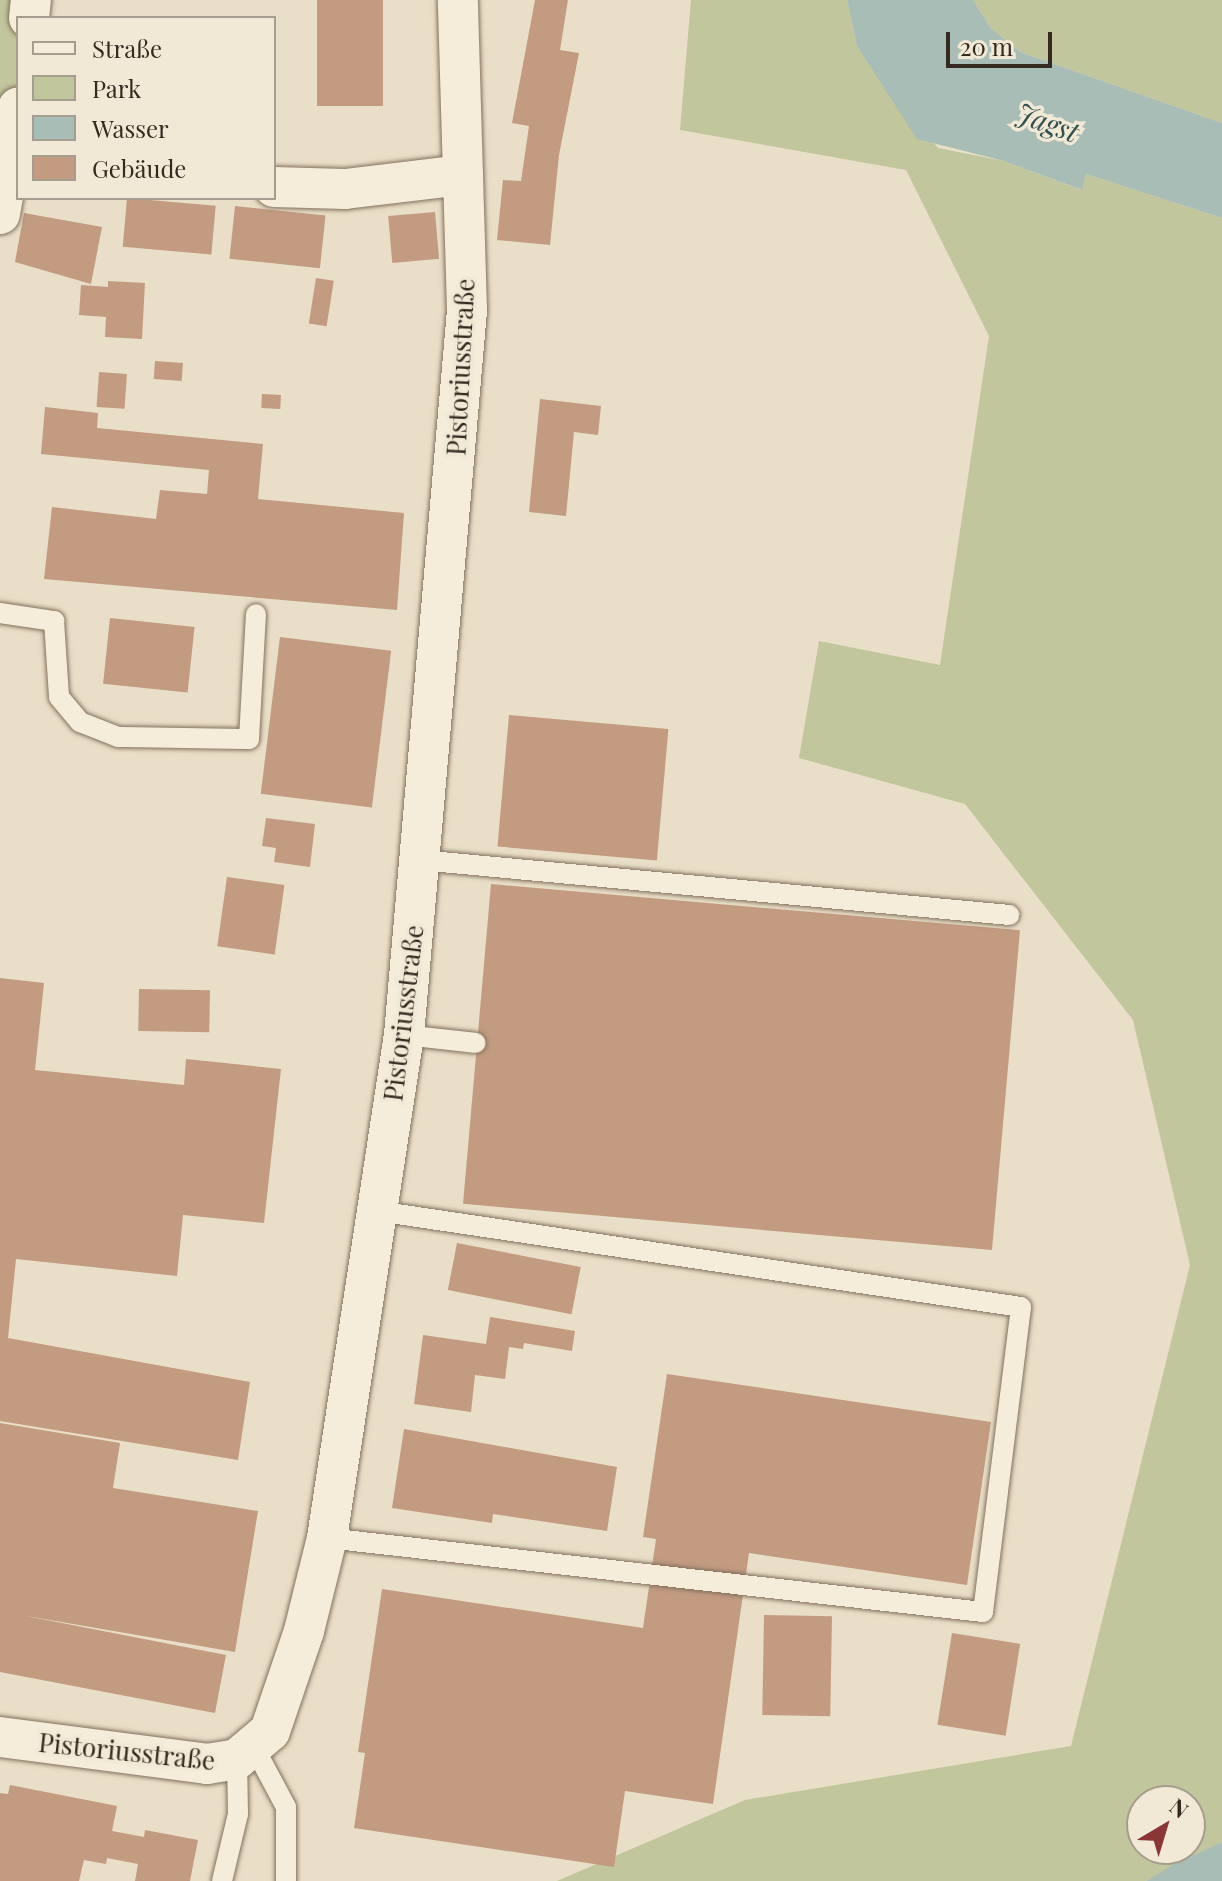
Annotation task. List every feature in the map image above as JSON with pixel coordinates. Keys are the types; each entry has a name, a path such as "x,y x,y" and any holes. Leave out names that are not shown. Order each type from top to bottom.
{"street":[{"name":"Pistoriusstraße","path":"0,1737 207,1764 246,1754 281,1710 327,1538 404,1035 467,310 458,0"},
{"path":"0,214 14,166 16,137"},
{"path":"276,187 345,189 463,175"}],"lane":[{"path":"0,613 54,621 59,697 80,722 118,737 249,739 256,614"},
{"path":"420,860 1009,915"},
{"path":"404,1035 476,1043"},
{"path":"327,1538 983,1612 1021,1307 377,1211"},
{"path":"222,1881 238,1814 246,1754"},
{"path":"246,1754 286,1807 286,1881"}],"green space":[{"path":"0,0 31,0 19,16 16,16 16,114 0,163"},
{"path":"691,0 847,0 857,46 938,148 1004,161 1081,190 1086,174 1222,218 1222,1842 1206,1850 1206,1785 1126,1785 1126,1865 1177,1865 1146,1881 557,1881 745,1800 1071,1746 1190,1265 1133,1020 965,804 799,758 819,641 940,665 989,336 906,170 680,130"},
{"path":"973,0 1222,0 1222,123 1020,52 990,27"}],"water":[{"name":"Jagst","path":"847,0 973,0 990,27 1020,52 1222,123 1222,218 1086,174 1082,190 1004,161 917,139 857,46"},
{"path":"1222,1842 1222,1881 1146,1881 1173,1865 1206,1865 1206,1849"}],"building":[{"path":"317,0 383,0 383,106 317,106"},
{"path":"535,0 568,0 560,50 579,53 559,155 550,245 497,240 503,180 521,181 529,126 512,123"},
{"path":"127,200 216,206 211,255 123,247"},
{"path":"235,206 326,216 320,268 229,259"},
{"path":"435,212 439,259 392,263 388,216"},
{"path":"24,213 102,227 91,284 15,262"},
{"path":"316,278 334,281 327,326 309,323"},
{"path":"108,281 145,283 142,339 105,337 106,317 79,315 81,285 108,287"},
{"path":"155,361 183,363 182,381 154,379"},
{"path":"99,372 127,374 124,409 97,407"},
{"path":"262,394 281,395 280,409 261,408"},
{"path":"540,399 601,406 598,435 574,432 566,516 529,512"},
{"path":"45,407 98,413 97,428 263,444 258,499 404,513 397,610 44,579 52,507 156,519 160,490 207,494 209,470 41,454"},
{"path":"110,618 195,627 188,693 103,684"},
{"path":"280,637 391,651 372,807 261,794"},
{"path":"509,715 668,729 657,860 497,846"},
{"path":"266,818 315,824 310,867 274,862 276,848 262,846"},
{"path":"227,877 284,885 275,954 217,946"},
{"path":"491,884 1020,930 992,1250 463,1204"},
{"path":"0,978 44,983 35,1070 184,1085 186,1059 281,1069 264,1223 183,1215 177,1276 16,1259 8,1338 250,1382 238,1460 0,1421"},
{"path":"139,989 210,990 209,1032 138,1031"},
{"path":"457,1243 581,1267 572,1314 448,1290"},
{"path":"490,1317 575,1331 572,1351 524,1343 523,1349 509,1347 505,1379 475,1375 471,1412 414,1404 423,1335 486,1344"},
{"path":"667,1374 991,1422 967,1585 749,1553 713,1804 625,1791 614,1867 354,1828 365,1753 358,1752 382,1589 643,1628 656,1539 643,1537"},
{"path":"0,1423 120,1443 113,1488 258,1511 235,1652 21,1615 226,1655 215,1713 0,1672"},
{"path":"404,1429 617,1467 607,1531 493,1514 492,1523 392,1508"},
{"path":"764,1615 832,1616 830,1716 762,1715"},
{"path":"952,1633 1020,1644 1006,1736 937,1725"},
{"path":"10,1785 117,1806 112,1831 144,1837 145,1830 198,1840 190,1881 135,1881 138,1864 107,1858 106,1864 84,1860 79,1881 0,1881 0,1793 8,1794"}]}
